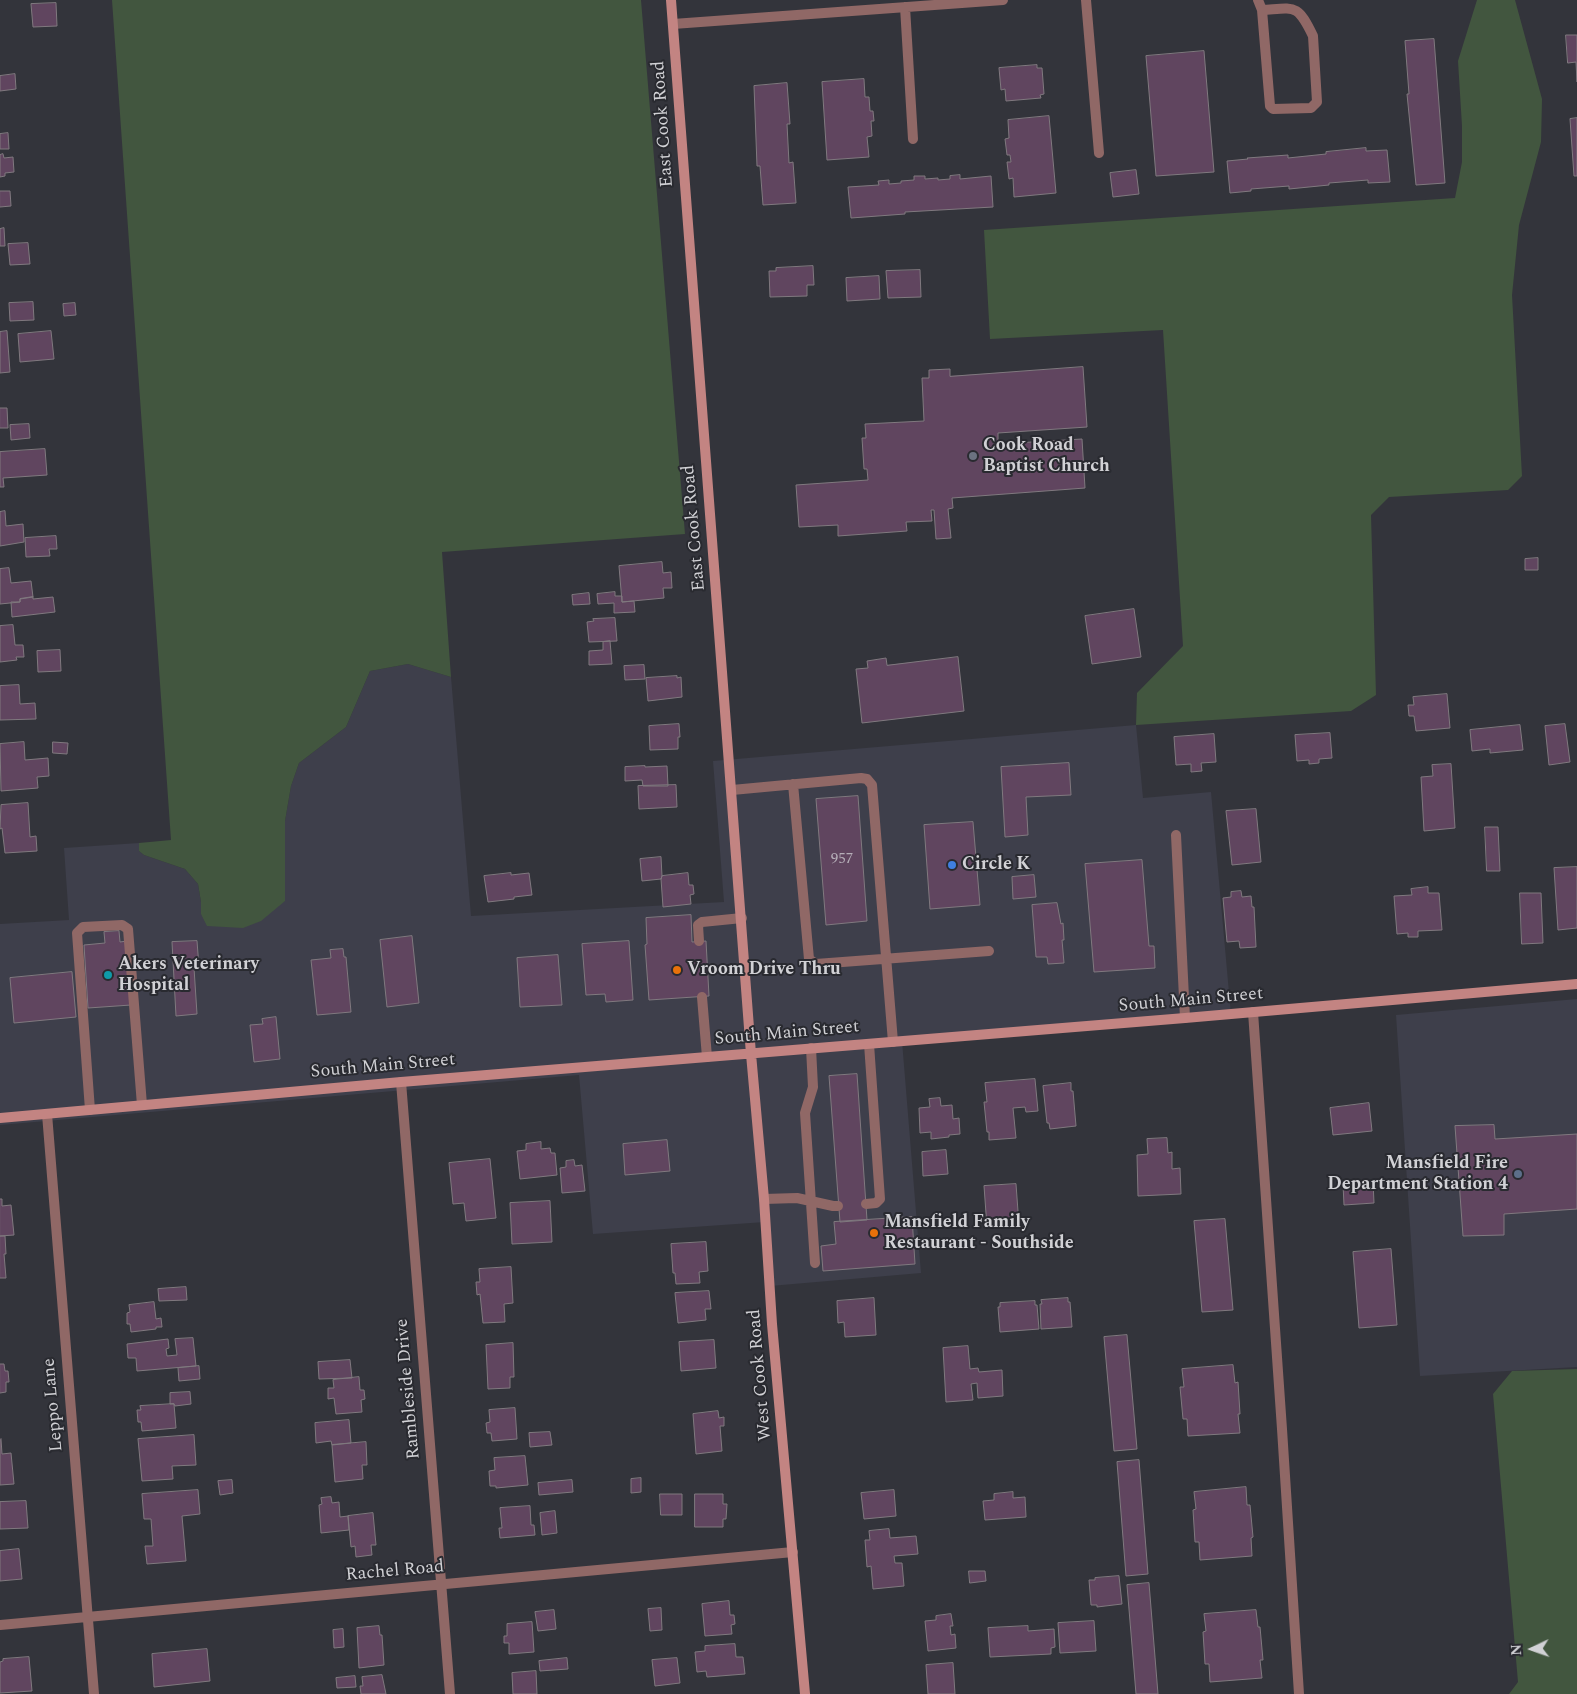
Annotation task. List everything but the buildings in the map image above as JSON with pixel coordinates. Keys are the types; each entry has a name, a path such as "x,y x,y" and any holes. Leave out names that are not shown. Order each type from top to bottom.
{"main road":[{"name":"East Cook Road","path":"671,0 751,1054"},
{"name":"South Main Street","path":"0,1118 401,1082 1577,984"},
{"name":"West Cook Road","path":"751,1054 804,1694"}],"street":[{"path":"673,24 1003,0"},
{"path":"1086,0 1099,153"},
{"path":"1260,5 1292,8 1298,11 1313,36 1318,102 1311,108 1276,110 1270,106 1260,5"},
{"path":"905,7 913,139"},
{"path":"732,790 860,778 867,779 872,785 893,1042"},
{"path":"793,784 808,959 816,964 988,951"},
{"path":"1176,835 1185,1018"},
{"path":"699,941 698,925 702,922 742,918"},
{"path":"90,1110 77,933 83,927 122,925 128,929 142,1105"},
{"path":"702,997 707,1057"},
{"path":"1253,1012 1299,1694"},
{"path":"866,1204 876,1203 880,1199 869,1044"},
{"path":"811,1048 814,1087 805,1113 816,1263"},
{"name":"Rambleside Drive","path":"401,1082 450,1694"},
{"name":"Leppo Lane","path":"47,1114 94,1694"},
{"path":"764,1199 797,1198 838,1206"},
{"name":"Rachel Road","path":"0,1625 88,1615 793,1552"}],"shaded area":[{"path":"408,664 451,677 471,916 724,902 713,761 1136,725 1143,798 1211,792 1231,1015 902,1041 921,1273 770,1286 765,1222 593,1234 579,1075 0,1125 0,924 69,920 64,848 139,843 139,851 144,855 185,869 198,884 201,914 285,901 285,821 291,786 299,763 346,727 370,671"},
{"path":"1577,999 1577,1367 1420,1376 1396,1015"}],"green space":[{"path":"112,0 641,0 685,534 442,552 451,677 408,664 370,671 346,727 299,763 291,786 285,821 285,901 261,921 243,928 207,926 201,914 198,884 185,869 144,855 139,851 139,843 171,840"},
{"path":"1477,0 1515,0 1542,99 1541,142 1519,225 1512,295 1522,476 1508,490 1389,497 1371,515 1376,695 1351,711 1136,725 1137,693 1183,646 1163,330 990,339 984,230 1455,198 1462,162 1458,61"},
{"path":"1577,1369 1577,1694 1509,1694 1518,1682 1493,1394 1512,1371"}],"place":[{"name":"Cook Road Baptist Church","path":"973,456"},
{"name":"Circle K","path":"952,865"},
{"name":"Vroom Drive Thru","path":"677,970"},
{"name":"Akers Veterinary Hospital","path":"108,975"},
{"name":"Mansfield Fire Department Station 4","path":"1518,1174"},
{"name":"Mansfield Family Restaurant - Southside","path":"874,1233"}]}
